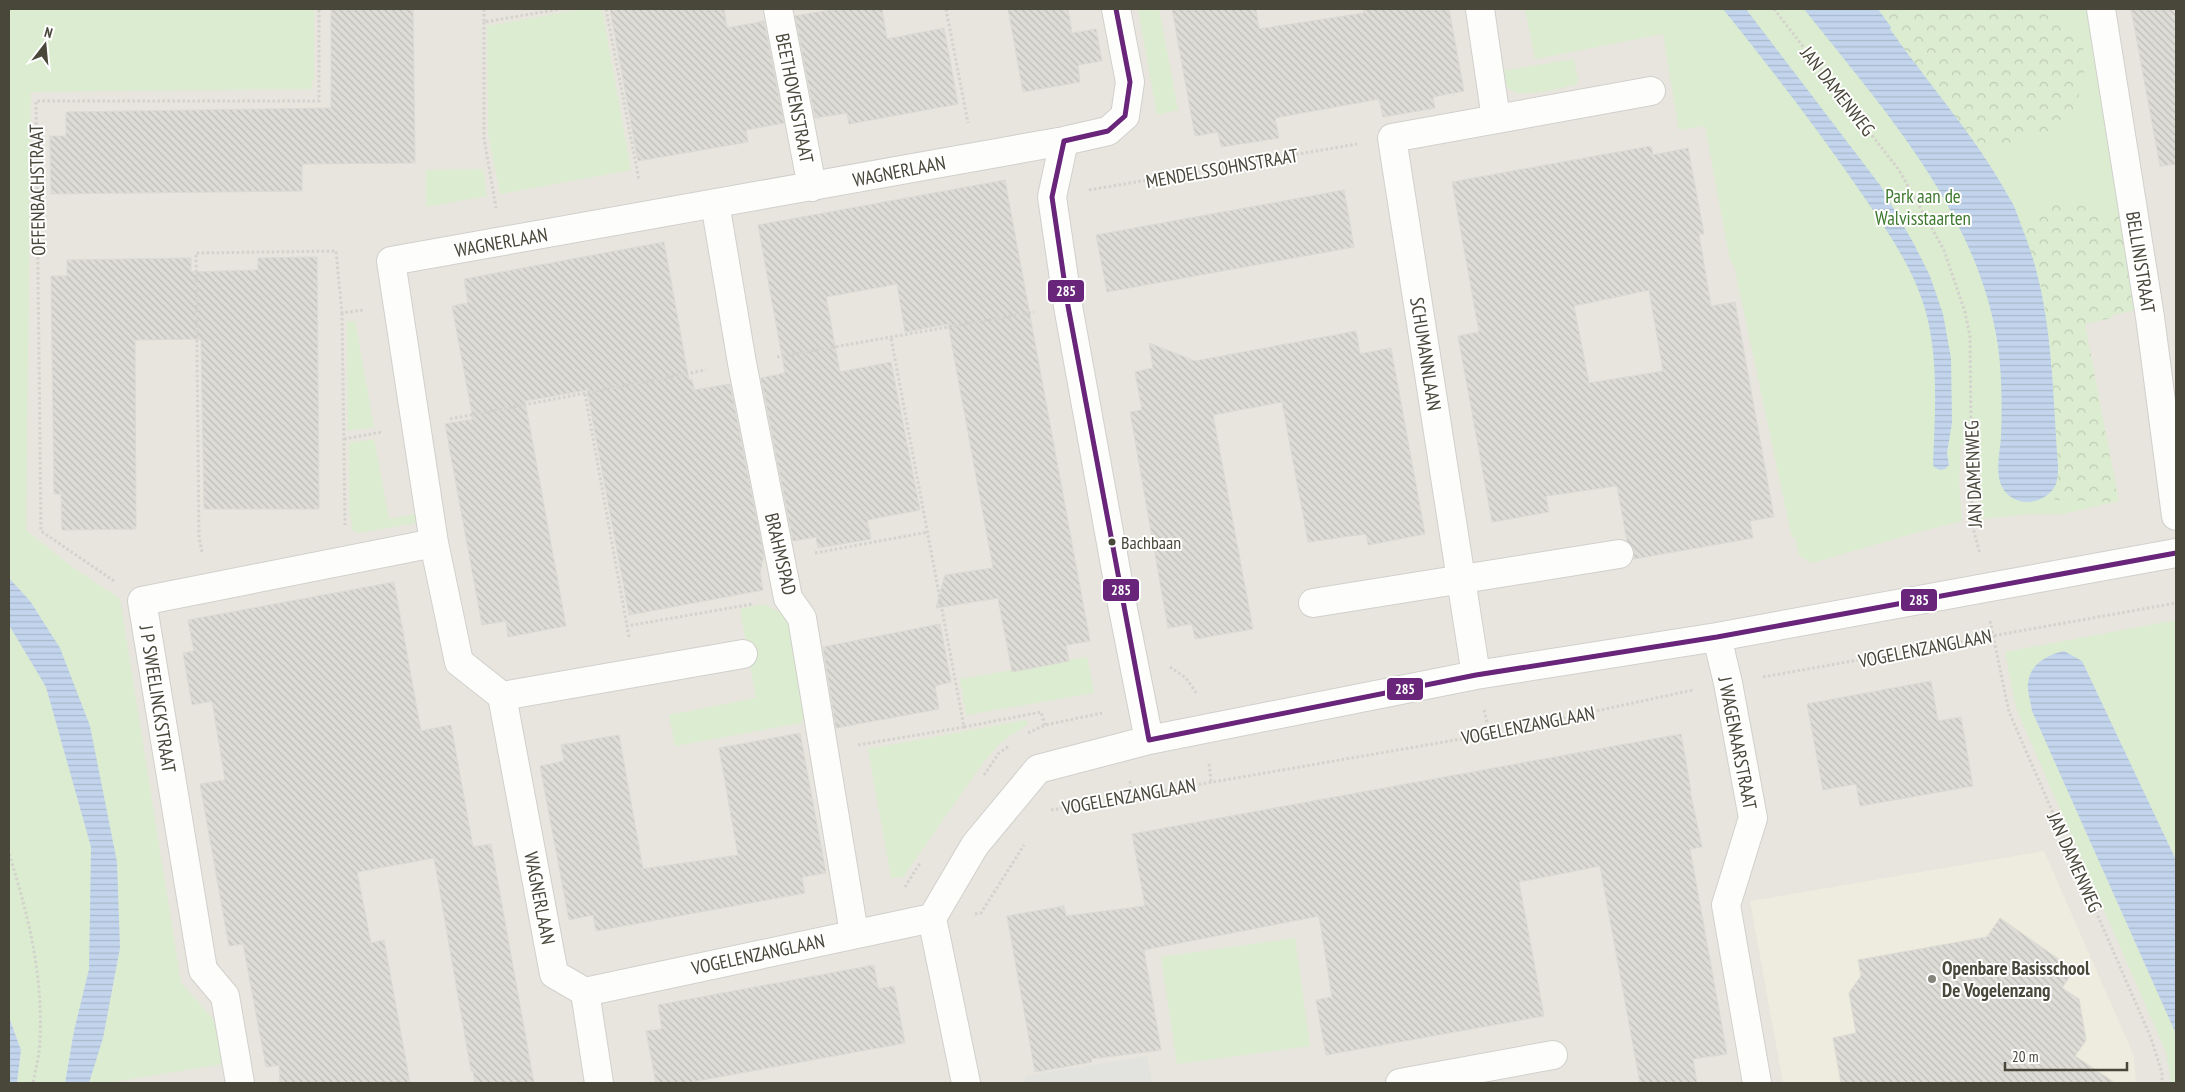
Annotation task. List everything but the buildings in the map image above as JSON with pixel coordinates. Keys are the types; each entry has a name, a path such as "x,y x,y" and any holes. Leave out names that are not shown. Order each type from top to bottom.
{"street":[{"name":"BEETHOVENSTRAAT","path":"778,9 812,187"},
{"path":"1116,9 1130,82 1125,116 1108,131 1064,141 1052,197 1068,306 1123,609 1149,740"},
{"path":"1480,9 1496,119"},
{"name":"BELLINISTRAAT","path":"2101,9 2150,317 2176,516"},
{"path":"1392,138 1651,91"},
{"name":"SCHUMANNLAAN","path":"1392,138 1476,675"},
{"name":"WAGNERLAAN","path":"585,992 554,974 502,696 459,662 434,543 391,261 1064,141"},
{"name":"BRAHMSPAD","path":"715,203 742,363 788,598 802,618 854,933"},
{"name":"J P SWEELINCKSTRAAT","path":"240,1083 225,996 203,970 142,600 434,543"},
{"path":"966,1083 932,918 975,844 1038,770 1149,740 1476,675 1986,589 2176,553"},
{"path":"1314,603 1619,554"},
{"name":"J WAGENAARSTRAAT","path":"1716,636 1728,683 1753,818 1726,905 1757,1083"},
{"path":"502,696 743,654"},
{"name":"VOGELENZANGLAAN","path":"585,992 854,933 932,918"},
{"path":"585,992 599,1083"},
{"path":"1400,1083 1553,1055"}],"path":[{"name":"OFFENBACHSTRAAT","path":"142,600 41,531 36,101 319,101 319,9"},
{"path":"484,9 484,138 502,242"},
{"path":"484,22 560,9"},
{"path":"606,9 646,216"},
{"path":"946,9 975,156"},
{"name":"JAN DAMENWEG","path":"1774,9 1899,170 1944,250 1965,312 1970,337 1972,524 1979,550 1992,635 2009,712 2151,1038 2162,1073 2162,1083"},
{"name":"MENDELSSOHNSTRAAT","path":"1052,197 1392,138"},
{"path":"208,587 199,537 196,253 336,250 342,313 345,560"},
{"path":"342,313 398,306"},
{"path":"891,338 964,727"},
{"path":"585,394 635,674"},
{"path":"780,559 928,532"},
{"path":"627,626 788,598"},
{"name":"VOGELENZANGLAAN","path":"1046,810 1490,734 1728,683 2176,603"},
{"path":"1165,663 1186,678 1198,695 1212,782"},
{"path":"826,757 1041,712 1045,725"},
{"path":"932,918 981,913 1026,842"},
{"path":"9,854 24,901 38,979 40,1039 33,1083"}],"shaded area":[{"path":"9,9 2176,9 2176,1083 74,1083 9,606"},
{"name":"Openbare Basisschool De Vogelenzang","path":"2044,851 2134,1056 2136,1083 1783,1083 1750,901"},
{"path":"1147,1056 1152,1083 1026,1083 1025,1076"}],"green space":[{"path":"9,9 314,9 314,81 312,81 312,89 31,92 26,530 72,567 120,599 181,983 222,1029 229,1063 107,1083 89,1083 103,1038 120,948 117,862 90,726 30,601 9,578"},
{"path":"584,9 602,9 631,170 500,194 488,133 487,26"},
{"path":"1138,9 1159,9 1178,110 1157,115"},
{"name":"Park aan de Walvisstaarten","path":"1525,9 2098,9 2145,308 2084,321 2119,501 2063,514 2029,514 1980,519 1980,463 1961,443 1959,483 1962,521 1812,563 1799,555 1795,537 1792,538 1734,265 1730,260 1705,126 1679,130 1663,34 1535,59"},
{"path":"1878,9 2053,9 2083,41 2084,75 2075,111 2048,131 2008,147 1973,141 1889,29 1891,27"},
{"path":"1574,59 1578,80 1576,85 1541,92 1522,93 1509,89 1501,71"},
{"path":"483,169 487,196 426,207 426,170"},
{"path":"2063,200 2129,220 2145,309 2112,314 2112,318 2085,324 2118,502 2056,500 2047,494 2051,491 2058,465 2046,311 2039,278 2021,225"},
{"path":"355,321 374,427 348,431 347,322"},
{"path":"374,439 389,519 417,514 420,522 359,533 353,531 349,510 349,443"},
{"path":"764,604 794,620 810,711 801,723 675,746 669,715 756,698 740,609"},
{"path":"2176,620 2176,860 2082,661 2028,683 2032,711 2176,1034 2176,1083 2171,1083 2166,1052 2016,708 2005,652"},
{"path":"9,625 46,687 91,847 89,969 74,1031 65,1083 17,1083 21,1050 9,1017"},
{"path":"1087,657 1094,693 966,715 960,679"},
{"path":"1026,720 1028,724 1000,743 983,763 903,877 891,878 868,749"},
{"path":"1295,938 1310,1046 1177,1064 1161,957"}],"water":[{"path":"1723,9 1746,9 1880,185 1930,276 1943,314 1951,358 1952,423 1947,453 1949,465 1945,469 1940,470 1934,467 1933,464 1935,425 1934,366 1925,309 1914,279 1891,237 1847,173 1760,55"},
{"path":"1804,9 1878,9 1905,50 1983,155 2014,206 2033,258 2046,316 2050,346 2058,472 2053,490 2043,498 2030,502 2017,500 2006,493 2000,482 1998,465 2002,403 1998,346 1987,297 1970,251 1949,208 1924,166 1895,125"},
{"path":"9,578 30,601 60,648 90,726 117,862 120,948 103,1038 89,1083 65,1083 74,1031 89,969 91,847 46,687 9,625"},
{"path":"2064,651 2082,661 2176,860 2176,1034 2032,711 2028,686 2029,676 2040,661"},
{"path":"9,1017 21,1050 17,1083 9,1083"}],"transit line":[{"name":"285","path":"1064,141 1108,131 1125,116 1130,82 1116,9"},
{"name":"285","path":"1064,141 1052,197 1068,306 1149,740"},
{"name":"285","path":"1149,740 1476,675 1717,637 2176,553"}],"place":[{"name":"Bachbaan","path":"1112,542"},
{"name":"Openbare Basisschool De Vogelenzang","path":"1932,979"}]}
